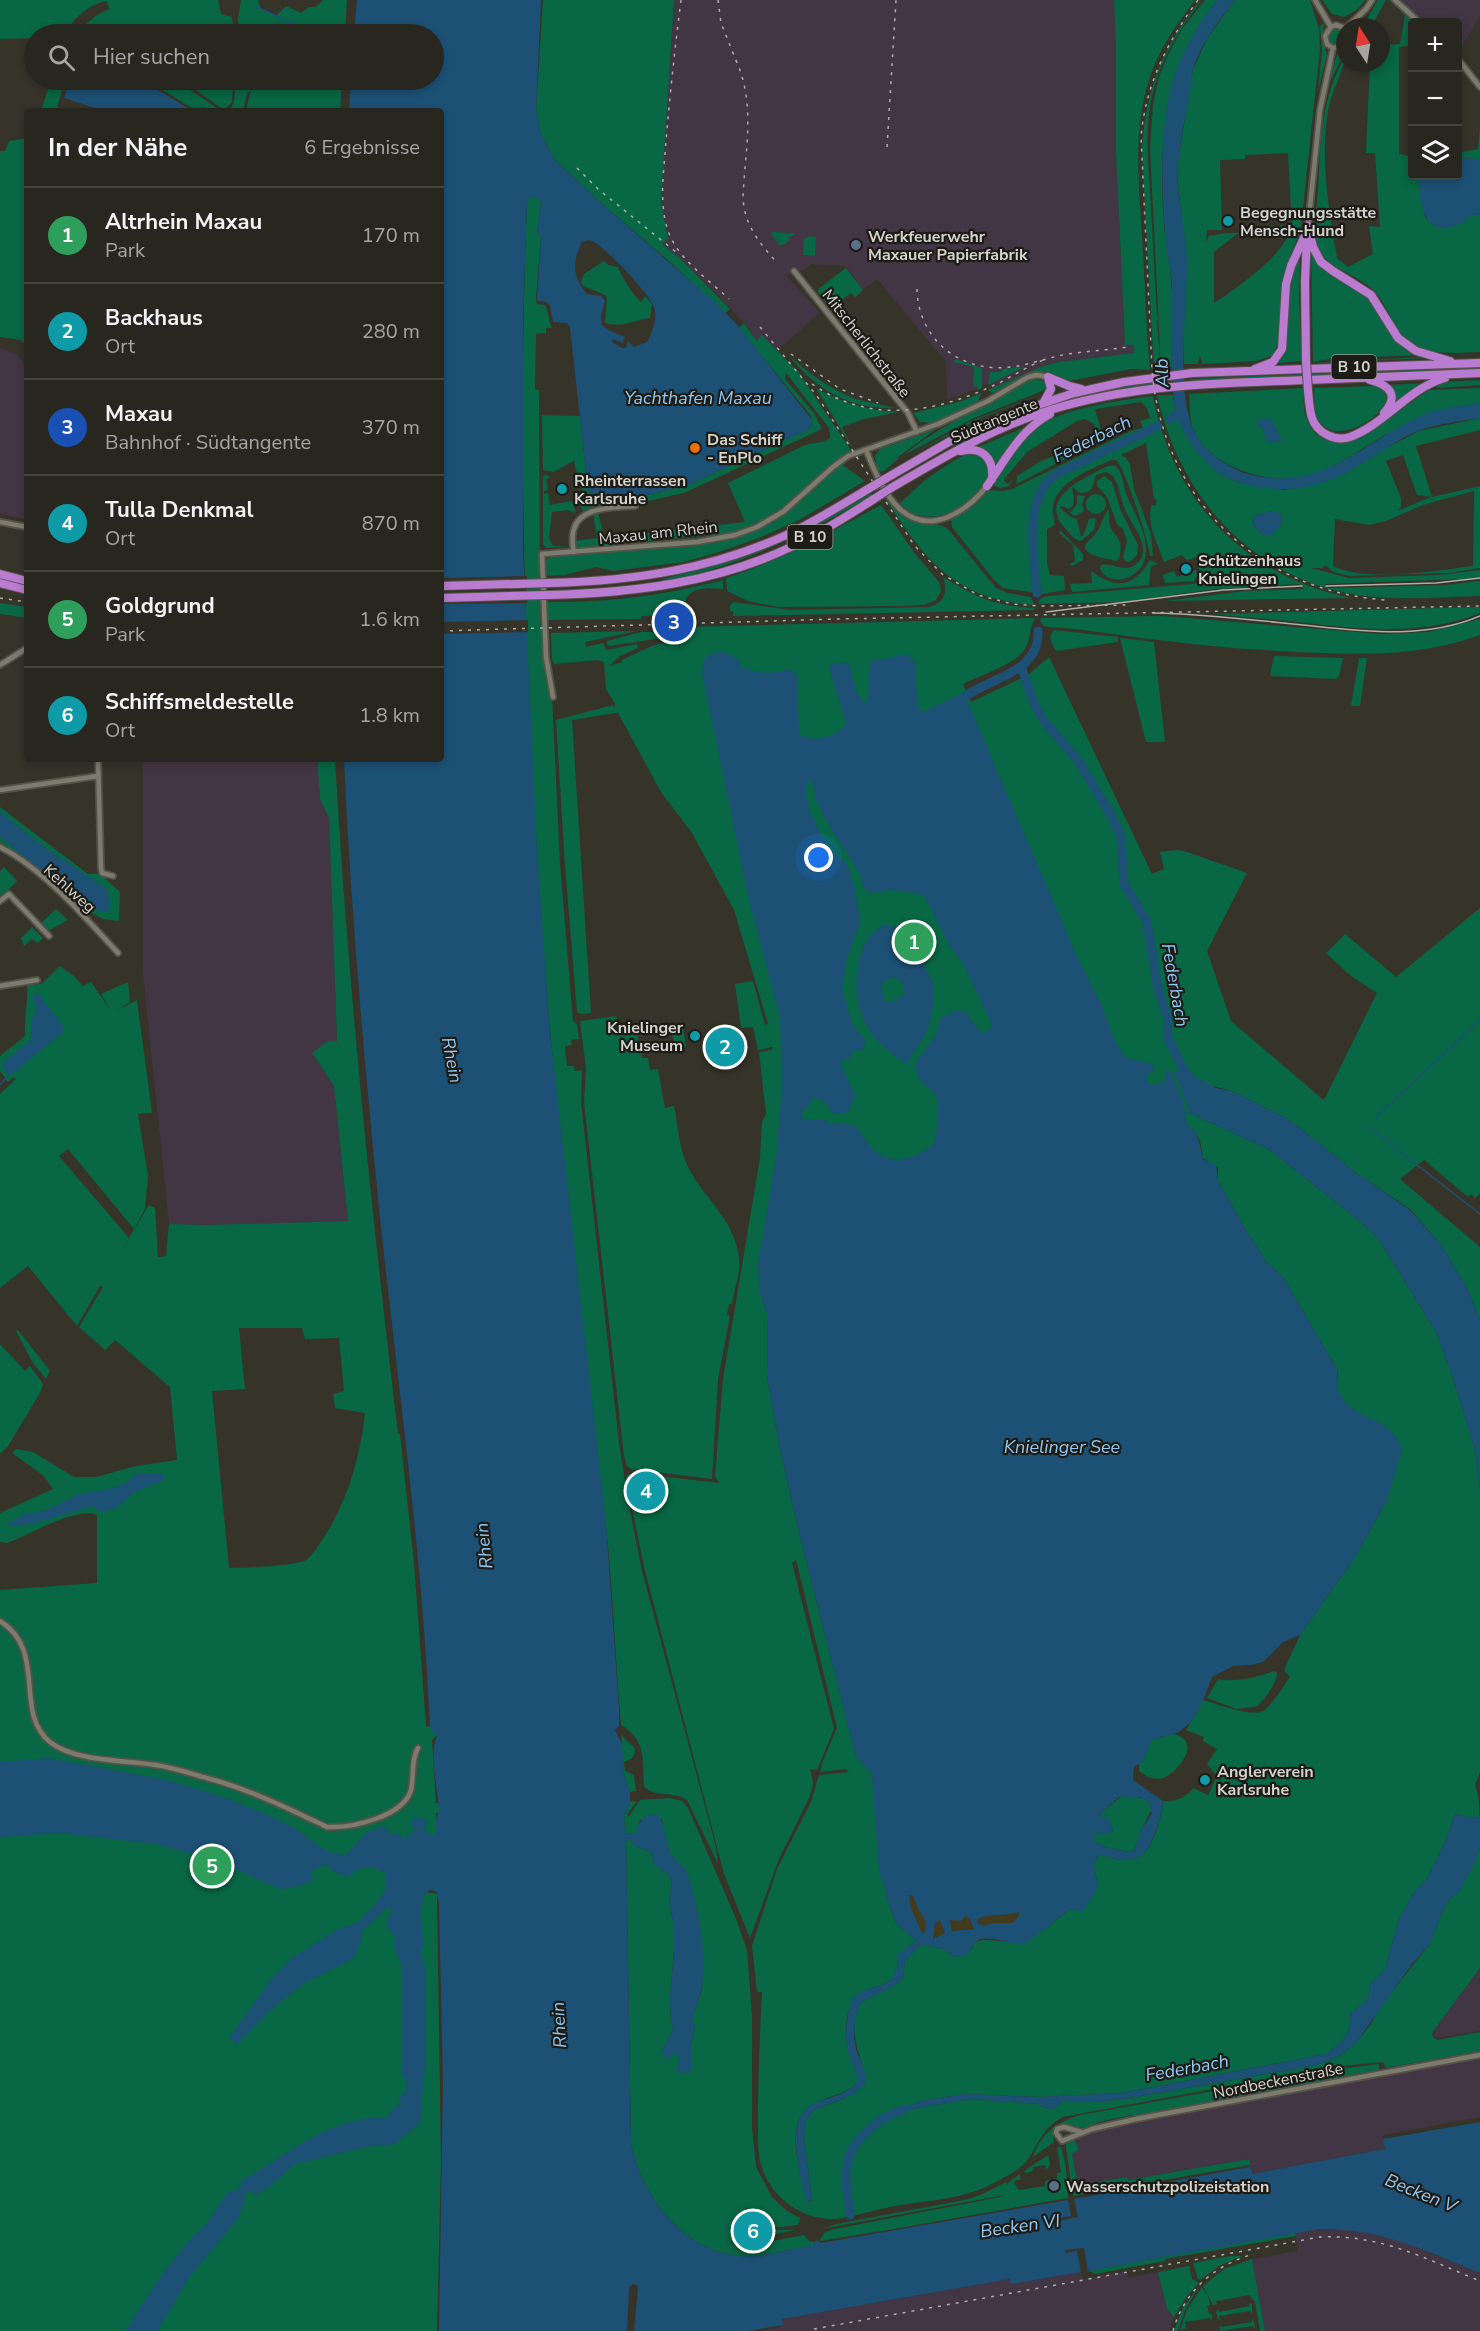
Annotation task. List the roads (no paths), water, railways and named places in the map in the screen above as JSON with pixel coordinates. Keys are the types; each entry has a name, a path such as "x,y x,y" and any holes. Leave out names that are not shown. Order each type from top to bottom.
{"highway":[{"path":"1308,228 1305,293 1306,362 1312,418 1317,427 1325,434 1340,438 1349,437 1438,380 1461,374"},
{"path":"1308,228 1313,247 1321,262 1371,295 1402,342 1416,351 1460,364"},
{"path":"1248,372 1273,362 1282,349 1288,274 1308,228"},
{"name":"Südtangente","path":"444,586 641,578 683,570 729,557 794,531 959,436 1044,402 1085,390 1192,373 1480,363"},
{"name":"Südtangente","path":"444,598 548,596 642,590 742,565 799,543 948,454 1003,428 1067,405 1102,397 1193,384 1480,373"},
{"path":"1048,377 1085,390"},
{"path":"1044,402 1052,389 1048,377"},
{"path":"1364,378 1383,384 1391,395 1389,407 1374,422"},
{"path":"989,482 1020,437 1039,420 1067,405"},
{"path":"948,454 971,449 982,452 990,462 989,482"},
{"path":"0,574 24,580"},
{"path":"0,583 24,589"}],"street":[{"path":"1315,0 1331,27"},
{"path":"1357,18 1372,0"},
{"path":"1395,0 1415,18"},
{"path":"1331,27 1336,26"},
{"path":"1308,228 1320,110 1333,48 1327,44 1325,36 1331,27"},
{"path":"1462,64 1480,87"},
{"name":"Mitscherlichstraße","path":"795,271 908,413 917,432"},
{"name":"Maxau am Rhein","path":"553,697 546,657 542,555 697,542 735,535 768,521 784,511 842,460 917,432 988,401 1029,377 1037,375 1048,377"},
{"path":"866,450 875,473 896,505 916,519 932,521 952,516 972,503 989,482"},
{"path":"574,552 573,534 584,516 599,508 635,506"},
{"path":"0,522 24,526"},
{"path":"0,665 24,650"},
{"path":"98,762 100,868 102,873 113,876"},
{"path":"0,790 98,776"},
{"name":"Kehlweg","path":"0,847 10,852 54,887 118,953"},
{"path":"0,901 9,894 49,936"},
{"path":"0,986 37,980"},
{"path":"0,1621 11,1629 24,1649 28,1662 32,1710 36,1722 48,1741 67,1751 84,1756 159,1765 217,1781 327,1827 338,1827 373,1820 401,1803 410,1791 415,1754 418,1748"},
{"name":"Nordbeckenstraße","path":"1081,2132 1063,2127 1057,2129 1056,2133 1062,2141 1081,2132 1136,2119 1480,2055"}],"water":[{"path":"357,0 541,0 536,109 540,132 554,159 717,304 741,329 812,420 807,430 688,485 647,495 600,497 593,495 588,489 570,328 567,323 553,322 550,305 537,300 541,235 537,234 541,201 534,196 527,200 523,319 523,549 537,851 550,1033 606,1524 619,1708 619,1726 615,1730 622,1744 624,1774 630,1792 630,1801 624,1818 625,1833 636,1834 637,1826 645,1816 657,1814 660,1818 670,1852 686,1870 691,1885 698,1914 703,1959 702,1986 692,2022 695,2025 691,2045 691,2072 677,2073 679,2056 676,2053 666,2059 662,2051 674,2028 671,2024 670,1997 674,1951 674,1928 669,1899 672,1884 669,1875 654,1864 651,1852 635,1846 631,1840 628,1840 626,1842 631,2142 644,2182 655,2201 684,2233 702,2245 722,2253 752,2256 812,2245 817,2240 821,2243 1068,2200 1071,2216 1059,2218 1060,2221 1078,2217 1074,2199 1250,2167 1252,2174 1385,2149 1383,2139 1480,2122 1480,2273 1402,2242 1363,2232 1319,2229 1088,2271 1084,2248 1065,2250 1065,2253 1077,2251 1081,2272 1011,2284 1010,2279 782,2319 783,2325 748,2331 634,2331 638,2289 637,2285 633,2284 629,2287 627,2331 439,2331 443,2081 439,1902 436,1891 430,1890 424,1895 420,1914 424,1945 421,1950 425,1969 425,2067 420,2123 395,2144 366,2147 295,2164 256,2195 240,2182 307,2140 337,2126 369,2118 387,2117 397,2105 402,2104 398,2098 406,2092 407,2083 401,2073 401,1963 394,1948 395,1936 385,1924 392,1912 390,1908 386,1908 361,1932 361,1942 353,1959 306,1982 275,2006 237,2044 229,2038 272,1978 289,1960 337,1930 359,1922 386,1889 385,1873 366,1867 356,1870 347,1877 333,1871 326,1864 312,1871 311,1882 280,1889 215,1860 156,1844 59,1833 0,1837 0,1762 48,1758 167,1780 223,1797 293,1827 326,1851 345,1856 367,1832 384,1826 392,1835 397,1833 402,1836 404,1842 406,1837 416,1829 409,1823 412,1819 427,1820 424,1831 434,1836 436,1834 439,1803 434,1753 437,1736 430,1728 427,1665 410,1478 369,1110 344,762 444,762 444,108 349,108 350,90 444,90 444,24 355,24","holes":["590,240 615,260 650,300 655,311 655,320 647,342 634,347 628,341 626,348 612,342 613,339 623,343 625,337 602,325 601,315 605,301 601,296 587,294 576,275 576,256 582,242"]},
{"path":"1217,0 1235,0 1196,59 1178,163 1178,186 1187,267 1184,378 1190,420 1197,437 1213,454 1241,472 1274,478 1298,477 1340,462 1423,415 1480,403 1480,418 1418,431 1348,472 1302,488 1271,489 1255,486 1238,482 1218,472 1192,445 1175,408 1172,366 1172,286 1163,199 1164,134 1168,101 1175,73 1193,35"},
{"path":"67,90 158,90 188,108 96,108 64,98"},
{"path":"1462,158 1480,159 1480,215 1471,216 1447,228 1437,227 1425,215 1418,180 1462,180"},
{"path":"1270,418 1282,440 1268,443 1263,430 1255,421"},
{"path":"1271,511 1282,514 1282,525 1271,535 1263,535 1253,525 1254,516"},
{"name":"Knielinger See","path":"723,652 738,659 741,667 753,671 771,673 789,669 797,675 799,729 801,736 806,738 833,735 846,723 830,665 842,662 849,664 857,693 865,703 868,701 869,664 874,659 887,659 906,654 916,663 919,710 923,712 962,694 968,703 1077,957 1103,1008 1113,1038 1126,1058 1154,1066 1154,1071 1146,1076 1148,1084 1153,1085 1165,1081 1166,1070 1172,1073 1187,1114 1185,1118 1188,1126 1197,1133 1203,1159 1216,1165 1218,1181 1247,1232 1268,1264 1283,1277 1337,1369 1337,1386 1345,1402 1389,1430 1397,1438 1402,1449 1387,1500 1355,1557 1300,1635 1283,1642 1263,1662 1233,1666 1212,1677 1200,1708 1185,1728 1151,1741 1143,1761 1134,1767 1133,1780 1163,1801 1156,1829 1143,1854 1125,1860 1098,1856 1094,1865 1098,1887 1084,1910 1079,1912 1075,1909 1069,1910 1026,1943 996,1939 978,1940 966,1955 955,1957 943,1949 921,1944 905,1961 903,1978 897,1984 862,2002 855,2021 854,2035 866,2083 854,2094 814,2110 806,2120 804,2140 812,2198 809,2202 806,2200 796,2146 800,2119 806,2109 817,2102 844,2092 858,2082 846,2043 851,2004 855,1996 862,1991 886,1983 892,1978 897,1969 898,1954 916,1941 896,1923 879,1869 871,1772 856,1756 801,1541 779,1444 767,1376 768,1314 760,1293 758,1263 776,1158 782,1086 780,1017 749,900 702,672 704,660 711,653","holes":["812,781 815,795 825,818 859,872 867,891 874,893 891,890 924,895 949,945 963,963 992,1025 990,1030 982,1033 965,1012 952,1012 941,1018 936,1035 915,1063 920,1080 937,1098 938,1117 935,1142 911,1157 902,1159 884,1157 869,1145 856,1126 829,1124 826,1120 803,1119 801,1112 811,1103 813,1096 826,1103 834,1114 848,1112 855,1095 840,1063 842,1060 851,1058 851,1051 863,1050 866,1041 852,1024 842,989 847,958 860,923 855,888 847,864 824,840 810,812 806,795 807,782","1126,1796 1129,1799 1139,1797 1150,1804 1152,1813 1141,1830 1135,1849 1129,1852 1105,1847 1094,1841 1095,1834 1106,1834 1113,1831 1109,1818 1100,1816 1119,1797","909,1895 913,1896 926,1922 925,1932 922,1933 911,1908","1019,1912 1019,1916 1012,1923 992,1923 983,1926 977,1922 983,1917","966,1916 970,1919 974,1929 952,1931 950,1920 961,1921","940,1920 945,1933 933,1939 935,1923"]},
{"path":"0,812 44,847 106,888 110,904 107,912 97,910 69,893 0,836"},
{"path":"885,925 894,927 920,956 933,983 934,1000 928,1030 907,1063 904,1063 876,1039 860,1010 856,988 860,956 869,937","holes":["895,977 903,984 905,993 894,1001 884,1002 881,985"]},
{"path":"38,993 63,1026 63,1032 12,1074 5,1070 2,1063 32,1039 31,1021 36,1013 33,994"},
{"path":"1187,1066 1194,1076 1216,1088 1232,1091 1288,1119 1359,1175 1410,1210 1441,1245 1468,1290 1480,1320 1480,1490 1475,1450 1436,1332 1378,1238 1270,1150 1190,1113 1175,1072"},
{"path":"137,1473 163,1473 163,1480 135,1492 116,1508 101,1512 93,1506 31,1524 4,1526 25,1514 45,1511 79,1494 106,1490 126,1483"},
{"path":"1455,1814 1470,1818 1478,1817 1480,1814 1480,1848 1475,1862 1460,1890 1446,1903 1429,1945 1412,1964 1356,2043 1339,2056 1317,2065 1130,2098 1098,2102 1062,2102 1051,2110 1038,2104 971,2099 894,2112 921,2101 964,2094 1039,2097 1122,2093 1326,2054 1344,2038 1349,2027 1350,2014 1368,1999 1370,1984 1385,1969 1399,1919 1414,1892 1427,1879 1445,1842"},
{"path":"236,2190 242,2191 245,2197 239,2217 188,2279 157,2331 126,2331 168,2267 209,2220 225,2197"}],"waterway":[{"path":"255,6 294,24"},
{"name":"Federbach","path":"1170,419 1181,412"},
{"name":"Federbach","path":"1037,593 1033,546 1034,513 1045,485 1056,474 1158,426"},
{"path":"964,697 1023,665 1037,645 1038,631"},
{"name":"Federbach","path":"1021,666 1035,706 1044,721 1077,759 1111,815 1121,837 1124,884 1147,922 1158,989 1168,1019 1167,1036 1188,1079"},
{"path":"1376,1117 1480,1020"},
{"path":"0,1085 11,1072"},
{"path":"1367,1126 1480,1214"},
{"name":"Federbach","path":"850,2215 846,2177 849,2156 861,2137 880,2121 905,2109"},
{"path":"242,2191 245,2188"}],"tram line":[{"path":"1326,586 1436,583 1480,578"},
{"path":"1046,612 1223,590 1302,586"},
{"path":"1153,613 1393,632 1459,624 1480,616"}],"railway":[{"path":"681,0 664,166 664,216 672,240 683,256 729,299"},
{"path":"718,0 721,23 739,68"},
{"path":"887,147 896,0"},
{"path":"1198,0 1160,64 1148,99 1141,136 1152,369 1160,416 1175,458 1196,496 1224,530 1258,557 1296,578 1339,593 1386,600"},
{"path":"736,60 742,77 748,111 743,197 746,217 754,234 778,264"},
{"path":"577,168 598,189 676,252"},
{"path":"917,289 919,307 925,324 934,338 959,358 975,365 1010,367 1068,354 1128,347"},
{"path":"760,327 817,396 914,545 942,574 978,595 1012,604 1129,605"},
{"path":"791,354 840,389 878,403"},
{"path":"812,384 835,397 858,406 882,410 906,410 954,401 1001,382 1046,359"},
{"path":"0,598 24,602"},
{"path":"444,631 838,619 1480,606"},
{"path":"814,2329 1320,2237 1342,2237 1383,2244 1480,2281"},
{"path":"1173,2331 1184,2304 1201,2283 1223,2266 1250,2255"}],"place":[{"name":"Begegnungsstätte Mensch-Hund","path":"1228,221"},
{"name":"Werkfeuerwehr Maxauer Papierfabrik","path":"856,245"},
{"name":"Das Schiff - EnPlo","path":"695,448"},
{"name":"Rheinterrassen Karlsruhe","path":"562,489"},
{"name":"Schützenhaus Knielingen","path":"1186,569"},
{"name":"Maxau","path":"674,622"},
{"name":"Altrhein Maxau","path":"914,942"},
{"name":"Knielinger Museum","path":"695,1036"},
{"name":"Backhaus","path":"725,1047"},
{"name":"Tulla Denkmal","path":"646,1491"},
{"name":"Anglerverein Karlsruhe","path":"1205,1780"},
{"name":"Goldgrund","path":"212,1866"},
{"name":"Wasserschutzpolizeistation","path":"1054,2186"},
{"name":"Schiffsmeldestelle","path":"753,2231"}],"water label":[{"name":"Alb","path":"1162,373"},
{"name":"Yachthafen Maxau","path":"698,398"},
{"name":"Rhein","path":"452,1060"},
{"name":"Rhein","path":"484,1546"},
{"name":"Rhein","path":"559,2025"},
{"name":"Becken V","path":"1421,2193"},
{"name":"Becken VI","path":"1020,2226"}]}
